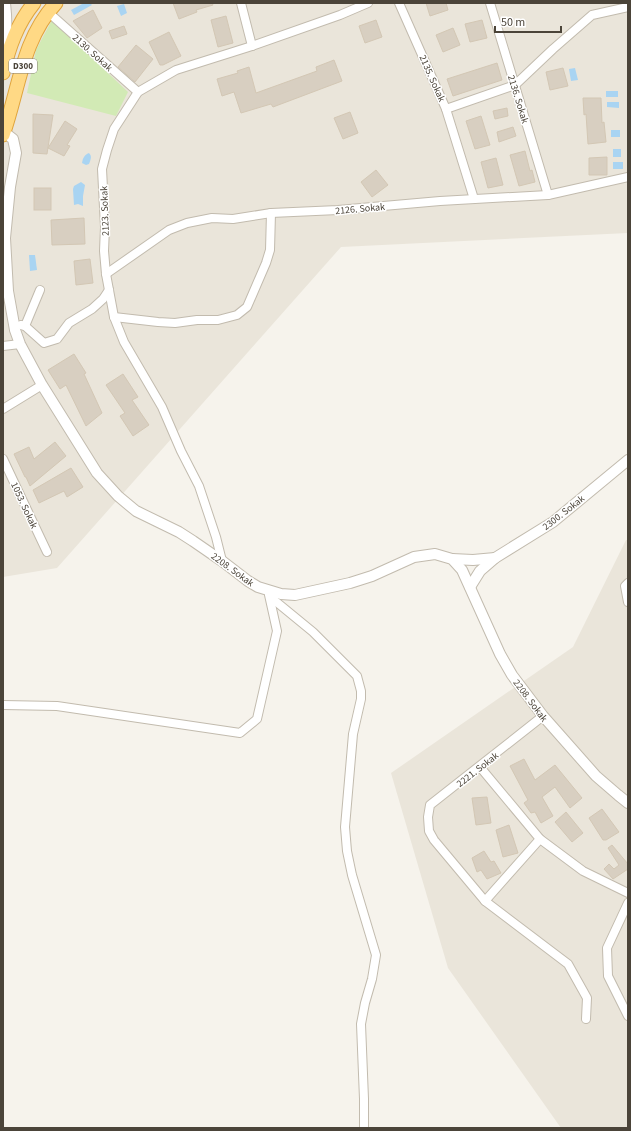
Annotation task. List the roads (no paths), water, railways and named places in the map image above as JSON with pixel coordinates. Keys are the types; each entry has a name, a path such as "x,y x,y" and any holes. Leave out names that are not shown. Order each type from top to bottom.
{"highway":[{"name":"D300","path":"3,73 8,50 18,27 34,3"},
{"name":"D300","path":"3,134 30,43 52,7"}],"street":[{"path":"6,3 8,50"},
{"path":"241,3 252,46"},
{"name":"2123. Sokak","path":"222,561 216,537 199,486 181,451 162,407 124,342 114,317 106,274 104,251 105,227 102,169 114,129 138,92 176,70 252,46 340,15 368,3"},
{"name":"2135. Sokak","path":"399,3 446,109 515,85"},
{"name":"2136. Sokak","path":"490,3 548,195"},
{"name":"2130. Sokak","path":"52,7 138,92"},
{"path":"515,85 553,48 592,15 628,7"},
{"path":"446,109 474,199"},
{"name":"2208. Sokak","path":"3,134 14,139 16,153 10,187 5,238 8,291 14,325 20,344 42,385 97,473 118,496 136,511 179,532 222,561 248,582 268,591 281,594 295,595 350,583 372,576 414,557 435,554 452,559 464,574 500,654 512,675 543,716 596,776 628,803"},
{"name":"2126. Sokak","path":"106,274 169,230 187,223 212,218 233,219 271,213 338,210 474,199 548,195 628,178"},
{"path":"114,317 158,322 175,322 218,320 237,315 247,307 266,263 270,250 271,213"},
{"path":"26,326 40,290"},
{"path":"14,325 26,326 44,343 57,339 69,323 92,309 104,299 109,290"},
{"path":"3,346 20,344"},
{"path":"3,409 42,385"},
{"name":"1053. Sokak","path":"3,459 47,552"},
{"name":"2300. Sokak","path":"480,570 495,558 553,522 628,460"},
{"path":"452,559 473,560 495,558"},
{"path":"464,574 473,560"},
{"path":"464,574 480,570"},
{"path":"470,587 480,570"},
{"path":"628,583 625,586 628,602"},
{"path":"3,705 57,706 240,733 257,719 277,631 268,591"},
{"path":"268,591 274,600 313,632 357,676 361,691 362,700 353,734 345,827 347,851 352,875 376,955 361,1024 364,1128"},
{"name":"2221. Sokak","path":"486,901 434,840 429,831 428,817 430,805 543,716"},
{"path":"480,767 540,839 583,871 628,893"},
{"path":"540,839 486,901 568,964 588,998 586,1019"},
{"path":"628,903 607,948 608,976 628,1016"}],"water":[{"path":"84,3 90,3 92,5 74,15 71,10"},
{"path":"124,4 127,13 121,16 117,6"},
{"path":"575,68 578,80 571,81 569,69"},
{"path":"606,91 618,91 618,97 606,97"},
{"path":"607,102 619,102 619,108 607,107"},
{"path":"611,130 620,130 620,137 611,137"},
{"path":"613,149 621,149 621,157 613,157"},
{"path":"89,153 91,155 91,159 89,164 86,165 82,163 82,161 83,158"},
{"path":"613,162 623,162 623,169 613,169"},
{"path":"81,182 85,185 83,206 78,204 74,205 73,189 74,186"},
{"path":"29,255 35,255 37,270 30,271"}]}
